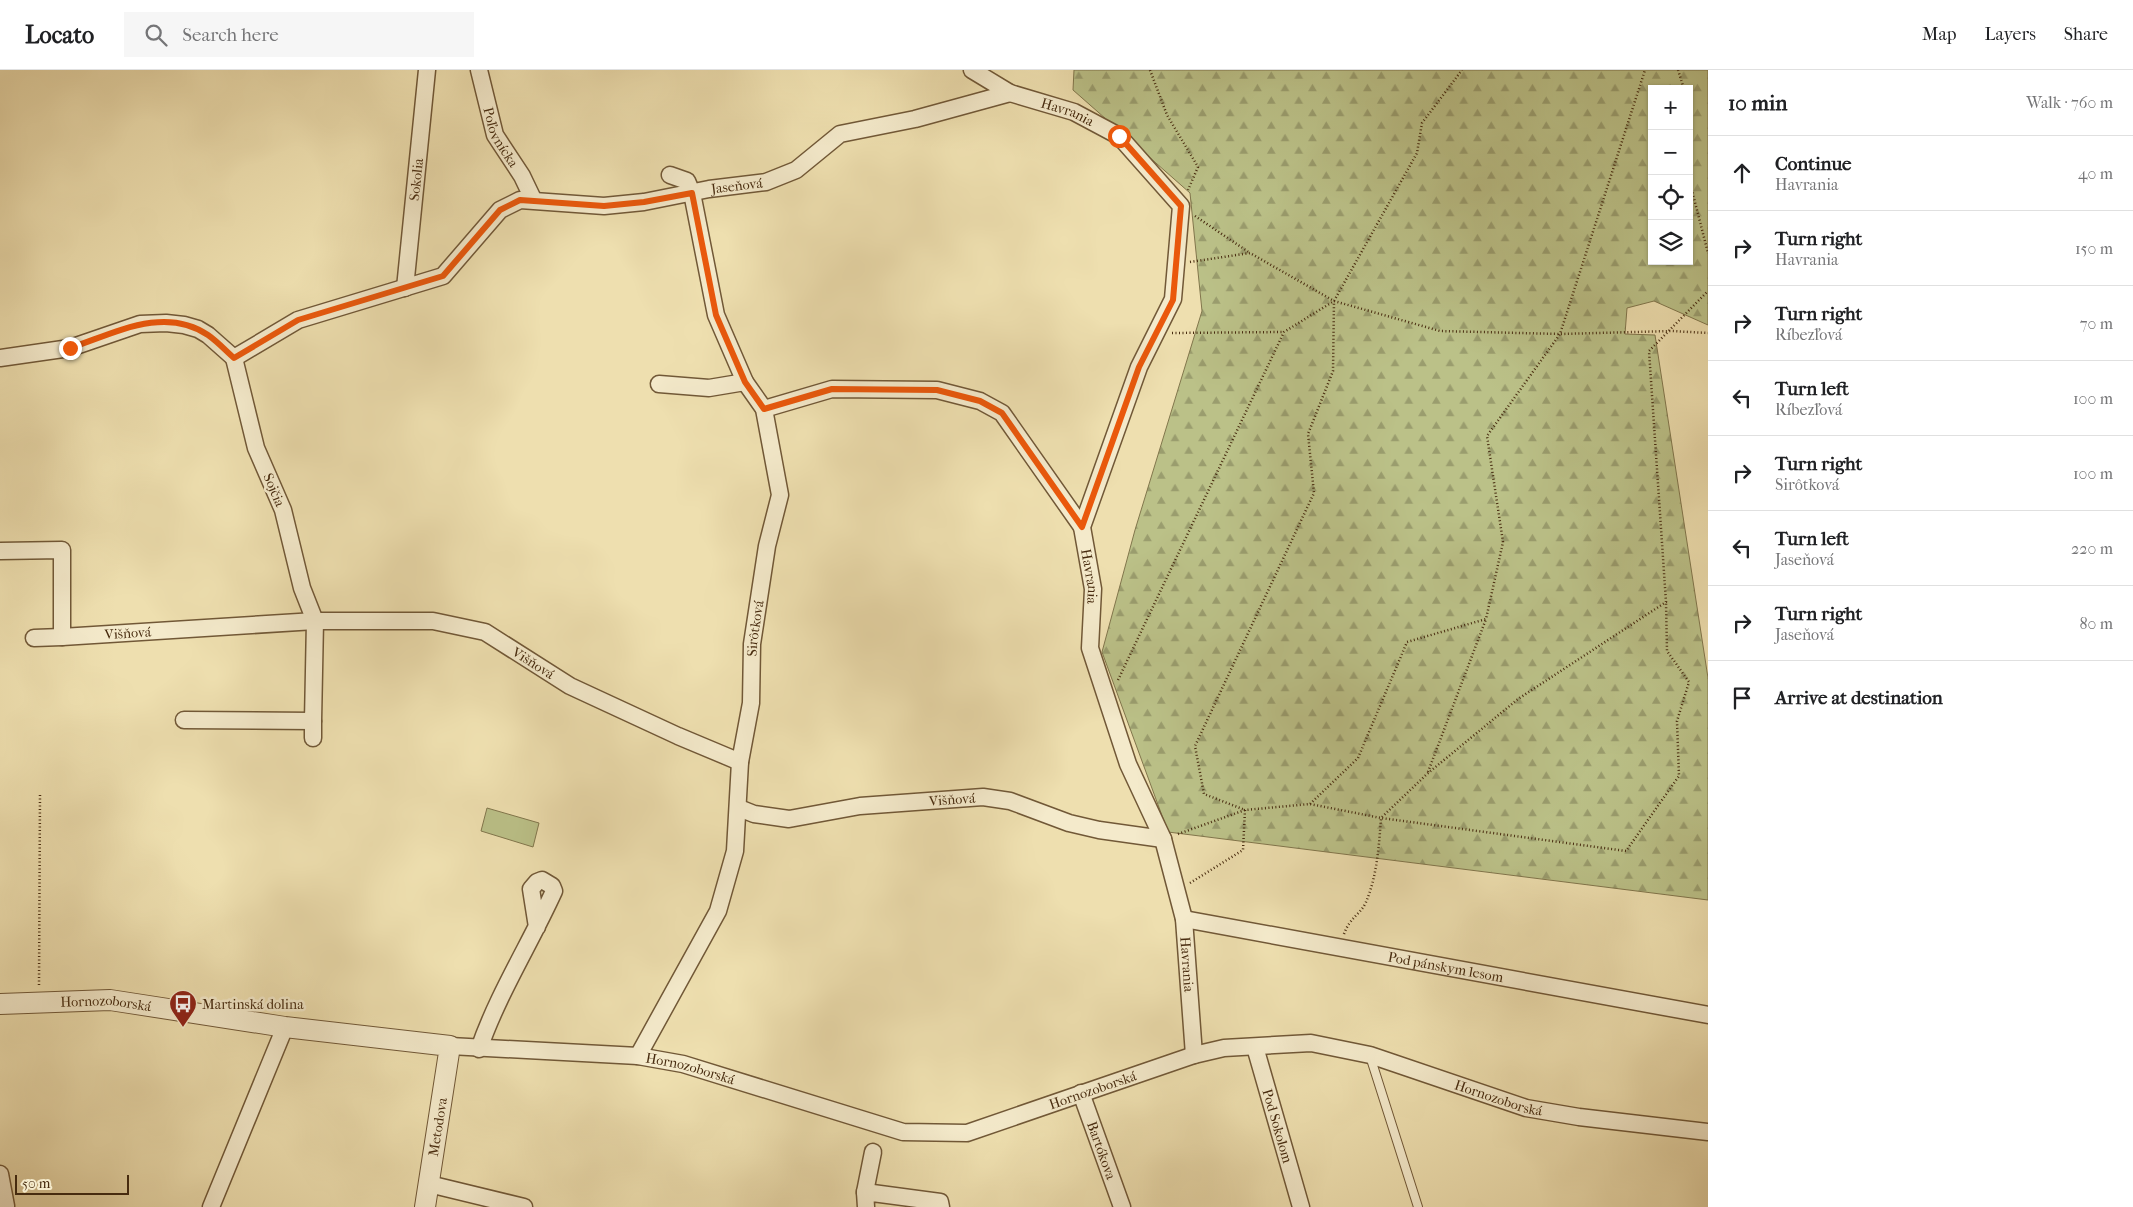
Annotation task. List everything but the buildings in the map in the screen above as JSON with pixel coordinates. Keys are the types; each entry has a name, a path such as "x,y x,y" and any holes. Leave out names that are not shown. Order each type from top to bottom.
{"street":[{"name":"Sokolia","path":"405,288 426,70"},
{"name":"Poľovnícka","path":"479,70 495,135 522,176 533,200"},
{"name":"Havrania","path":"972,70 1010,93 1074,112 1119,136 1181,206 1173,300 1139,367 1082,527 1093,589 1090,648 1128,764 1163,840 1184,919 1194,1055"},
{"name":"Jaseňová","path":"234,358 298,320 443,276 500,210 520,200 604,206 644,202 766,182 796,170 840,134 915,119 1010,93"},
{"path":"670,176 687,180 692,193"},
{"name":"Sirôtková","path":"638,1056 718,911 735,851 739,808 740,762 751,703 752,644 767,546 780,495 764,409 745,382 716,315 692,193"},
{"path":"0,358 70,348 140,324 166,323 184,325 208,335 234,358"},
{"name":"Sojčia","path":"234,358 256,448 283,510 302,588 315,621"},
{"path":"659,384 709,388 745,382"},
{"path":"764,409 832,389 937,390 980,401 1002,413 1082,527"},
{"path":"0,551 62,550 62,637"},
{"path":"313,738 315,621"},
{"name":"Višňová","path":"34,638 315,621 433,621 485,632 570,686 678,736 740,762"},
{"path":"184,720 313,721"},
{"name":"Višňová","path":"739,808 754,814 789,819 860,806 982,796 1010,801 1084,827 1163,840"},
{"name":"Pod pánskym lesom","path":"1184,919 1708,1015"},
{"path":"479,1049 486,1029 538,927"},
{"name":"Hornozoborská","path":"0,1004 110,1000 285,1026 450,1046 638,1056 683,1064 903,1132 967,1133 1194,1055 1224,1048 1311,1044 1370,1055 1526,1108 1579,1117 1708,1132"},
{"path":"211,1207 285,1026"},
{"name":"Metodova","path":"425,1207 450,1046"},
{"name":"Pod Sokolom","path":"1255,1047 1301,1207"},
{"name":"Bartókova","path":"1081,1093 1122,1207"},
{"path":"873,1152 866,1199 940,1202 941,1207"},
{"path":"0,1174 6,1206"},
{"path":"429,1184 524,1207"}],"lane":[{"path":"1370,1055 1418,1207"}],"path":[{"path":"1150,70 1167,115 1198,167 1181,206 1250,253 1334,301 1440,331 1560,334 1670,331 1708,333"},
{"path":"1245,810 1204,794 1195,746 1314,493 1308,434 1333,371 1334,301 1417,153 1422,123 1462,70"},
{"path":"1428,774 1486,619 1503,542 1487,436 1560,334 1645,70"},
{"path":"1678,70 1684,85"},
{"path":"1693,195 1708,253"},
{"path":"1176,265 1250,253"},
{"path":"1163,840 1245,810 1310,804 1381,818 1626,851 1679,776 1677,721 1689,682 1667,651 1666,602 1649,352 1708,291"},
{"path":"1156,333 1284,332 1334,301"},
{"path":"1107,701 1284,332"},
{"path":"1339,947 1348,921 1365,904 1378,861 1381,818 1428,774 1518,699 1666,602"},
{"path":"1310,804 1358,758 1407,642 1486,619"},
{"path":"39,1004 40,794"},
{"path":"1178,891 1243,850 1245,810"}],"green space":[{"path":"1074,70 1708,70 1708,325 1654,301 1627,308 1625,334 1655,335 1708,678 1708,900 1168,832 1102,652 1135,530 1202,311 1190,193 1073,90"},
{"path":"487,808 539,823 533,847 481,831"}],"place":[{"name":"Martinská dolina","path":"183,1028"}],"route":[{"path":"70,348 124,328 140,324 166,323 184,325 208,335 234,358 298,320 443,276 500,210 520,200 604,206 644,202 692,193 700,243 716,315 745,382 764,409 832,389 937,390 980,401 1002,413 1082,527 1139,367 1173,300 1181,206 1119,136"}]}
